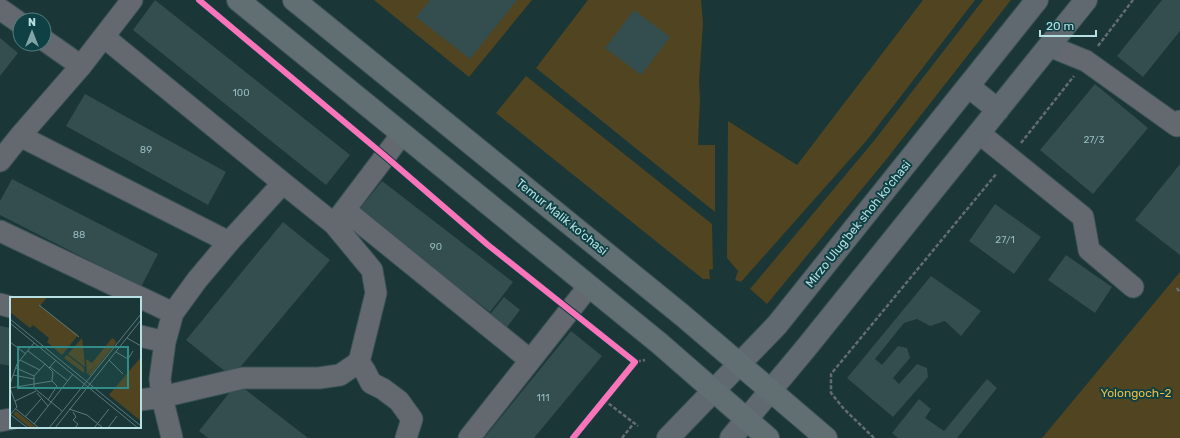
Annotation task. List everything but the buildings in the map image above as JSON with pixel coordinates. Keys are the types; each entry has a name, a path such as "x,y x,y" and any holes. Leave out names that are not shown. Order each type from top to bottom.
{"highway":[{"path":"238,0 659,343 768,438"},
{"name":"Temur Malik ko'chasi","path":"294,0 656,293 826,438"}],"main road":[{"name":"Mirzo Ulug'bek shoh ko'chasi","path":"668,438 777,325 1037,0"},
{"path":"731,438 806,348 1086,0"},
{"path":"968,86 998,110"}],"lane":[{"path":"0,161 81,66 132,0"},
{"path":"0,9 12,17"},
{"path":"104,37 283,183 339,217 530,360"},
{"path":"52,46 81,66"},
{"path":"1049,46 1086,61 1177,126 1180,121"},
{"path":"979,133 1083,216 1089,250 1133,287"},
{"path":"339,217 402,134"},
{"path":"20,136 229,242"},
{"path":"172,438 162,397 160,379 165,342 172,312 182,302 197,280 229,242 283,183"},
{"path":"141,400 162,397 244,378 319,378 340,375 359,362 376,293 372,270 339,217"},
{"path":"0,231 140,297"},
{"path":"469,438 589,286"},
{"path":"141,297 172,312"},
{"path":"0,304 10,307"},
{"path":"141,336 165,342"},
{"path":"359,362 371,383 383,389 400,401 412,419 406,438"},
{"path":"0,421 10,419"}],"path":[{"path":"199,0 385,156 488,245 635,362"},
{"path":"874,438 844,409 831,393 831,374 1009,158 1133,0"},
{"path":"1178,288 1180,293"},
{"path":"630,367 635,362 645,360"},
{"path":"599,406 608,395"},
{"path":"604,400 638,426"},
{"path":"622,438 634,423"}],"green space":[{"path":"374,0 532,0 469,77"},
{"path":"588,0 701,0 703,23 699,82 700,99 698,145 715,145 715,212 536,68"},
{"path":"923,0 975,0 867,140 741,282 735,280 738,271 727,258 728,121 797,165"},
{"path":"983,0 1011,0 885,161 767,304 750,289 873,142"},
{"path":"526,76 712,224 713,269 709,270 710,279 703,279 496,113"},
{"name":"Yolongoch-2","path":"1180,272 1180,438 1042,438"}],"cycle path":[{"path":"199,0 385,156 488,245 635,362 573,438"}]}
